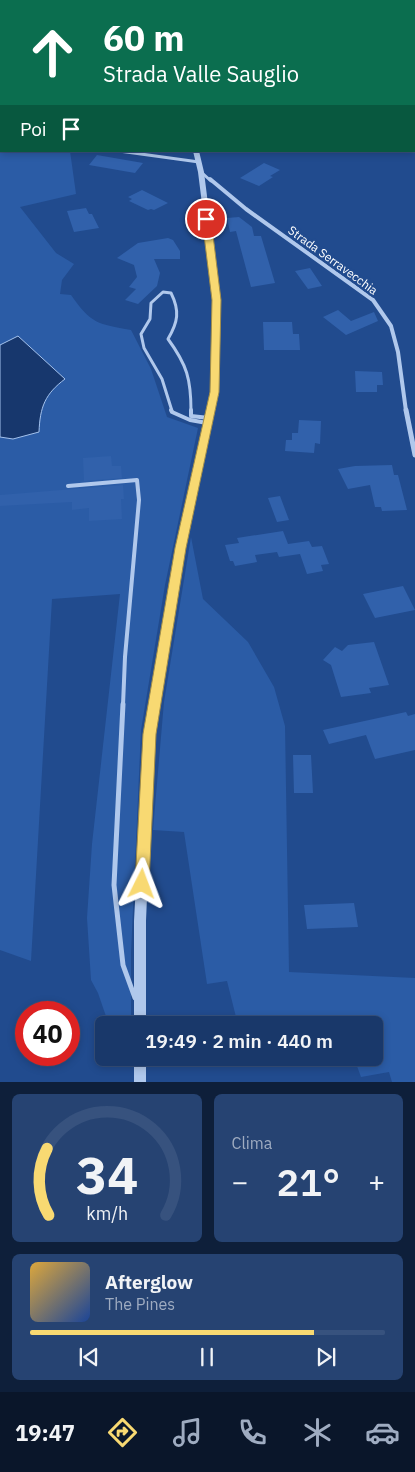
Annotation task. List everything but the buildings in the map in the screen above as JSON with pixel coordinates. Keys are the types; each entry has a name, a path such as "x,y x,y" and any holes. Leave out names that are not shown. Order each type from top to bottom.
{"street":[{"path":"126,152 199,162"},
{"path":"140,1016 140,921 149,734 180,548 214,392 217,300 196,152"},
{"name":"Strada Serravecchia","path":"200,172 246,209 373,300 391,326 398,352 407,421 415,455"},
{"path":"140,1066 140,1082"}],"lane":[{"path":"163,292 171,293 179,307 178,324 168,339 181,356 191,379 191,416 208,421 190,420 172,412 162,379 144,348 141,334 150,319 151,303 163,292"},
{"path":"68,486 136,480 139,500 126,657 114,885 122,965 140,1009"}],"shaded area":[{"path":"0,152 70,152 76,194 20,207 56,253 74,264 62,280 60,294 71,295 84,312 96,321 131,330 151,369 167,417 198,428 165,585 141,730 131,953 131,1016 106,1016 91,980 87,918 92,844 120,594 52,599 31,961 0,950"},
{"path":"18,336 65,379 48,396 42,408 39,432 13,439 0,437 0,345"},
{"path":"191,537 203,599 248,642 274,687 285,726 289,972 415,978 415,1082 392,1082 389,1072 361,1077 357,1066 383,1066 383,1016 236,1016 227,981 207,984 184,832 153,830 164,702"}],"route":[{"path":"142,884 149,734 180,548 214,392 217,300 206,219"}]}
